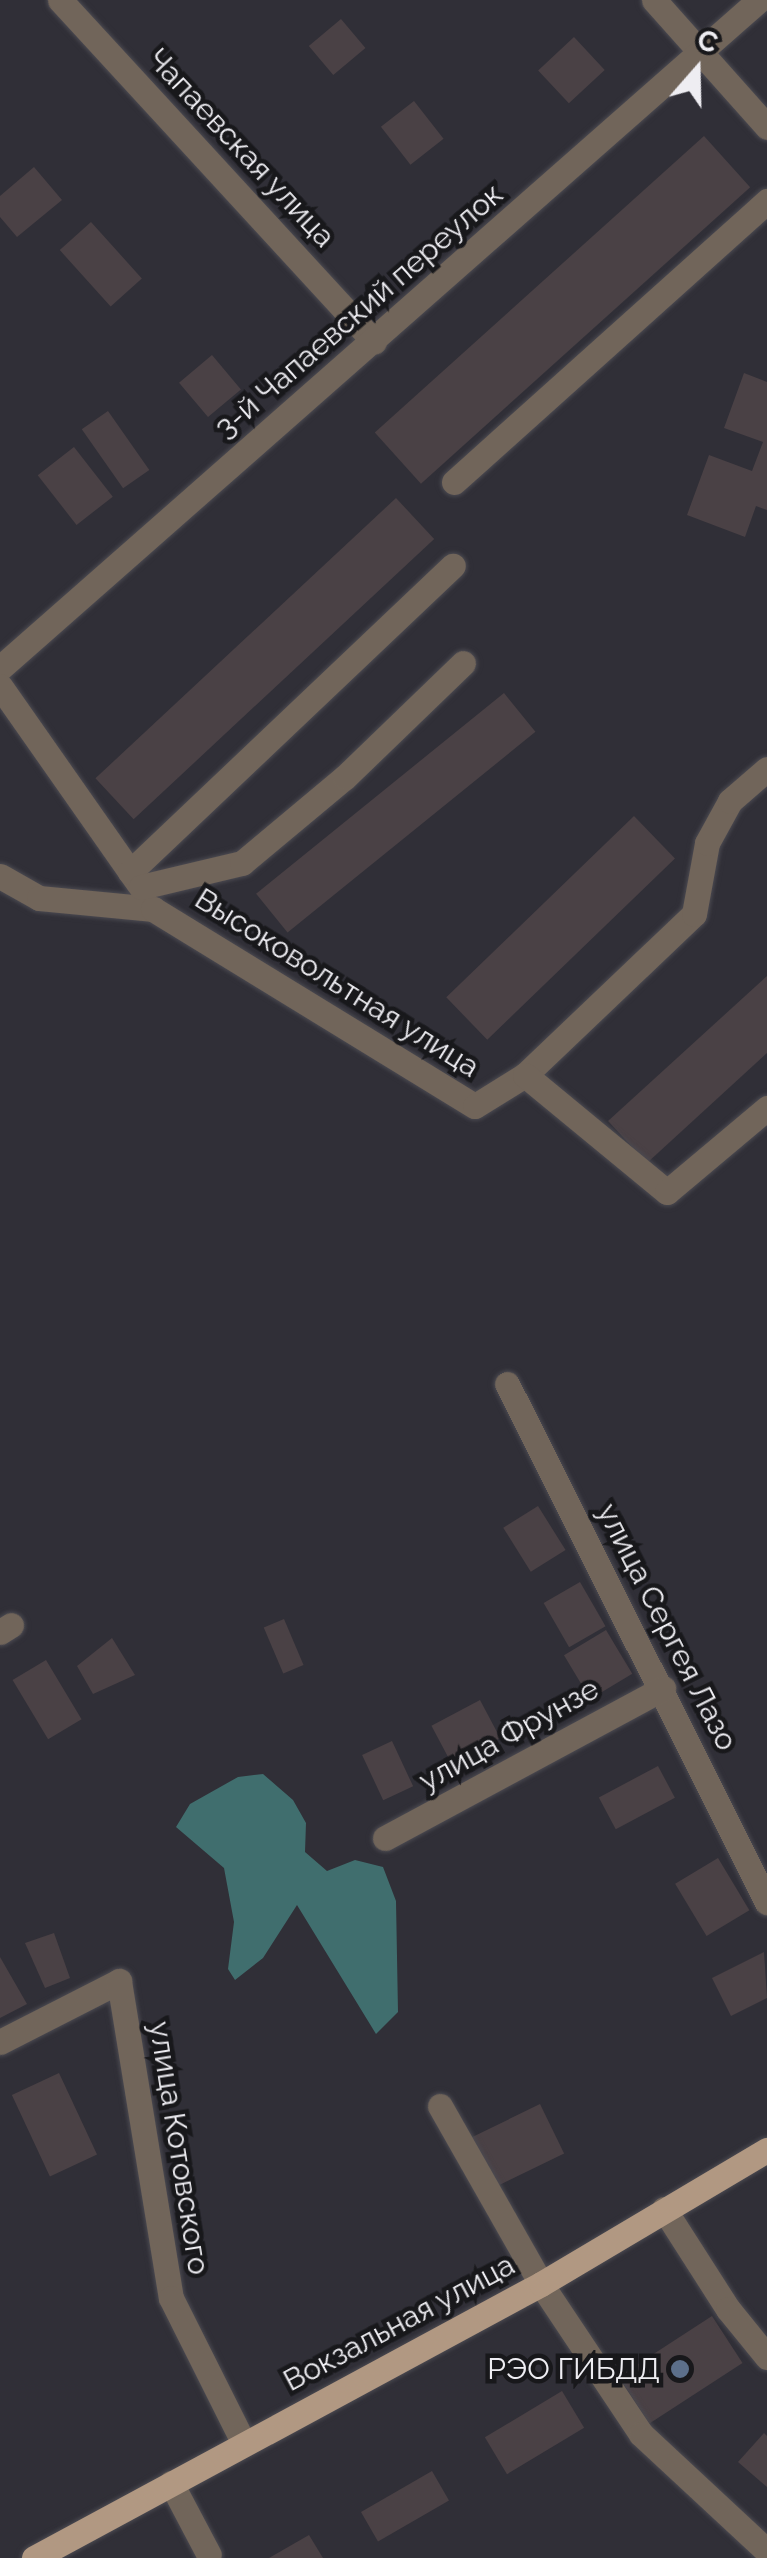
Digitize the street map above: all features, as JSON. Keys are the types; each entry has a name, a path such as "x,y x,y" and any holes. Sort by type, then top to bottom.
{"main road":[{"name":"Вокзальная улица","path":"34,2558 541,2284 767,2150"}],"street":[{"name":"Чапаевская улица","path":"60,0 374,341"},
{"path":"654,0 767,127"},
{"name":"3-й Чапаевский переулок","path":"0,668 759,0"},
{"path":"454,482 767,200"},
{"path":"141,889 453,566"},
{"path":"141,889 242,863 346,777 463,663"},
{"path":"0,686 141,889"},
{"name":"Высоковольтная улица","path":"0,876 39,898 141,889 474,1106 525,1075 694,914 707,843 730,801 767,769"},
{"path":"525,1075 667,1192 767,1108"},
{"name":"улица Сергея Лазо","path":"506,1384 663,1688 767,1902"},
{"name":"улица Фрунзе","path":"385,1838 663,1688"},
{"name":"улица Котовского","path":"0,2042 119,1981 171,2298 244,2442"},
{"path":"440,2106 541,2284 641,2434 767,2551"},
{"path":"664,2208 728,2309 767,2357"},
{"path":"171,2483 210,2556"}],"shaded area":[{"path":"263,1774 293,1800 306,1823 305,1852 327,1871 355,1860 383,1867 396,1901 398,2012 376,2034 297,1905 263,1958 235,1980 228,1969 234,1922 224,1868 176,1827 190,1804 238,1777"}],"building":[{"path":"341,19 365,48 333,75 309,46"},
{"path":"574,37 605,70 569,103 538,70"},
{"path":"414,101 444,139 410,165 381,127"},
{"path":"704,136 750,187 421,484 375,432"},
{"path":"34,167 62,200 17,237 0,217 0,196"},
{"path":"91,222 142,278 111,307 60,250"},
{"path":"212,355 241,389 208,417 179,383"},
{"path":"744,373 767,382 767,510 756,506 745,537 687,515 709,455 752,471 763,442 724,428"},
{"path":"108,411 149,470 123,488 82,429"},
{"path":"74,447 113,497 77,525 38,475"},
{"path":"396,498 434,539 134,819 95,778"},
{"path":"504,693 535,732 288,933 256,894"},
{"path":"634,816 675,858 487,1040 446,997"},
{"path":"767,976 767,1053 647,1163 608,1121"},
{"path":"538,1506 566,1550 531,1572 503,1528"},
{"path":"580,1582 606,1626 569,1647 544,1603"},
{"path":"284,1619 304,1665 283,1674 264,1628"},
{"path":"606,1630 632,1674 590,1699 564,1655"},
{"path":"112,1638 135,1675 93,1694 77,1666"},
{"path":"46,1660 82,1719 48,1739 13,1680"},
{"path":"480,1700 500,1738 452,1764 431,1726"},
{"path":"392,1741 413,1786 383,1800 362,1755"},
{"path":"658,1766 675,1798 616,1829 599,1797"},
{"path":"718,1858 749,1910 707,1936 675,1884"},
{"path":"54,1933 70,1978 45,1988 25,1943"},
{"path":"764,1952 767,1998 731,2016 712,1978"},
{"path":"0,1957 27,2004 0,2018"},
{"path":"59,2073 97,2155 50,2177 12,2095"},
{"path":"540,2104 564,2153 491,2189 467,2140"},
{"name":"РЭО ГИБДД","path":"712,2316 742,2363 649,2423 619,2376"},
{"path":"562,2391 584,2428 507,2474 485,2437"},
{"path":"764,2433 767,2436 767,2487 738,2462"},
{"path":"432,2471 449,2500 378,2541 361,2512"},
{"path":"309,2535 323,2558 269,2558"}],"place":[{"name":"РЭО ГИБДД","path":"680,2369"}]}
